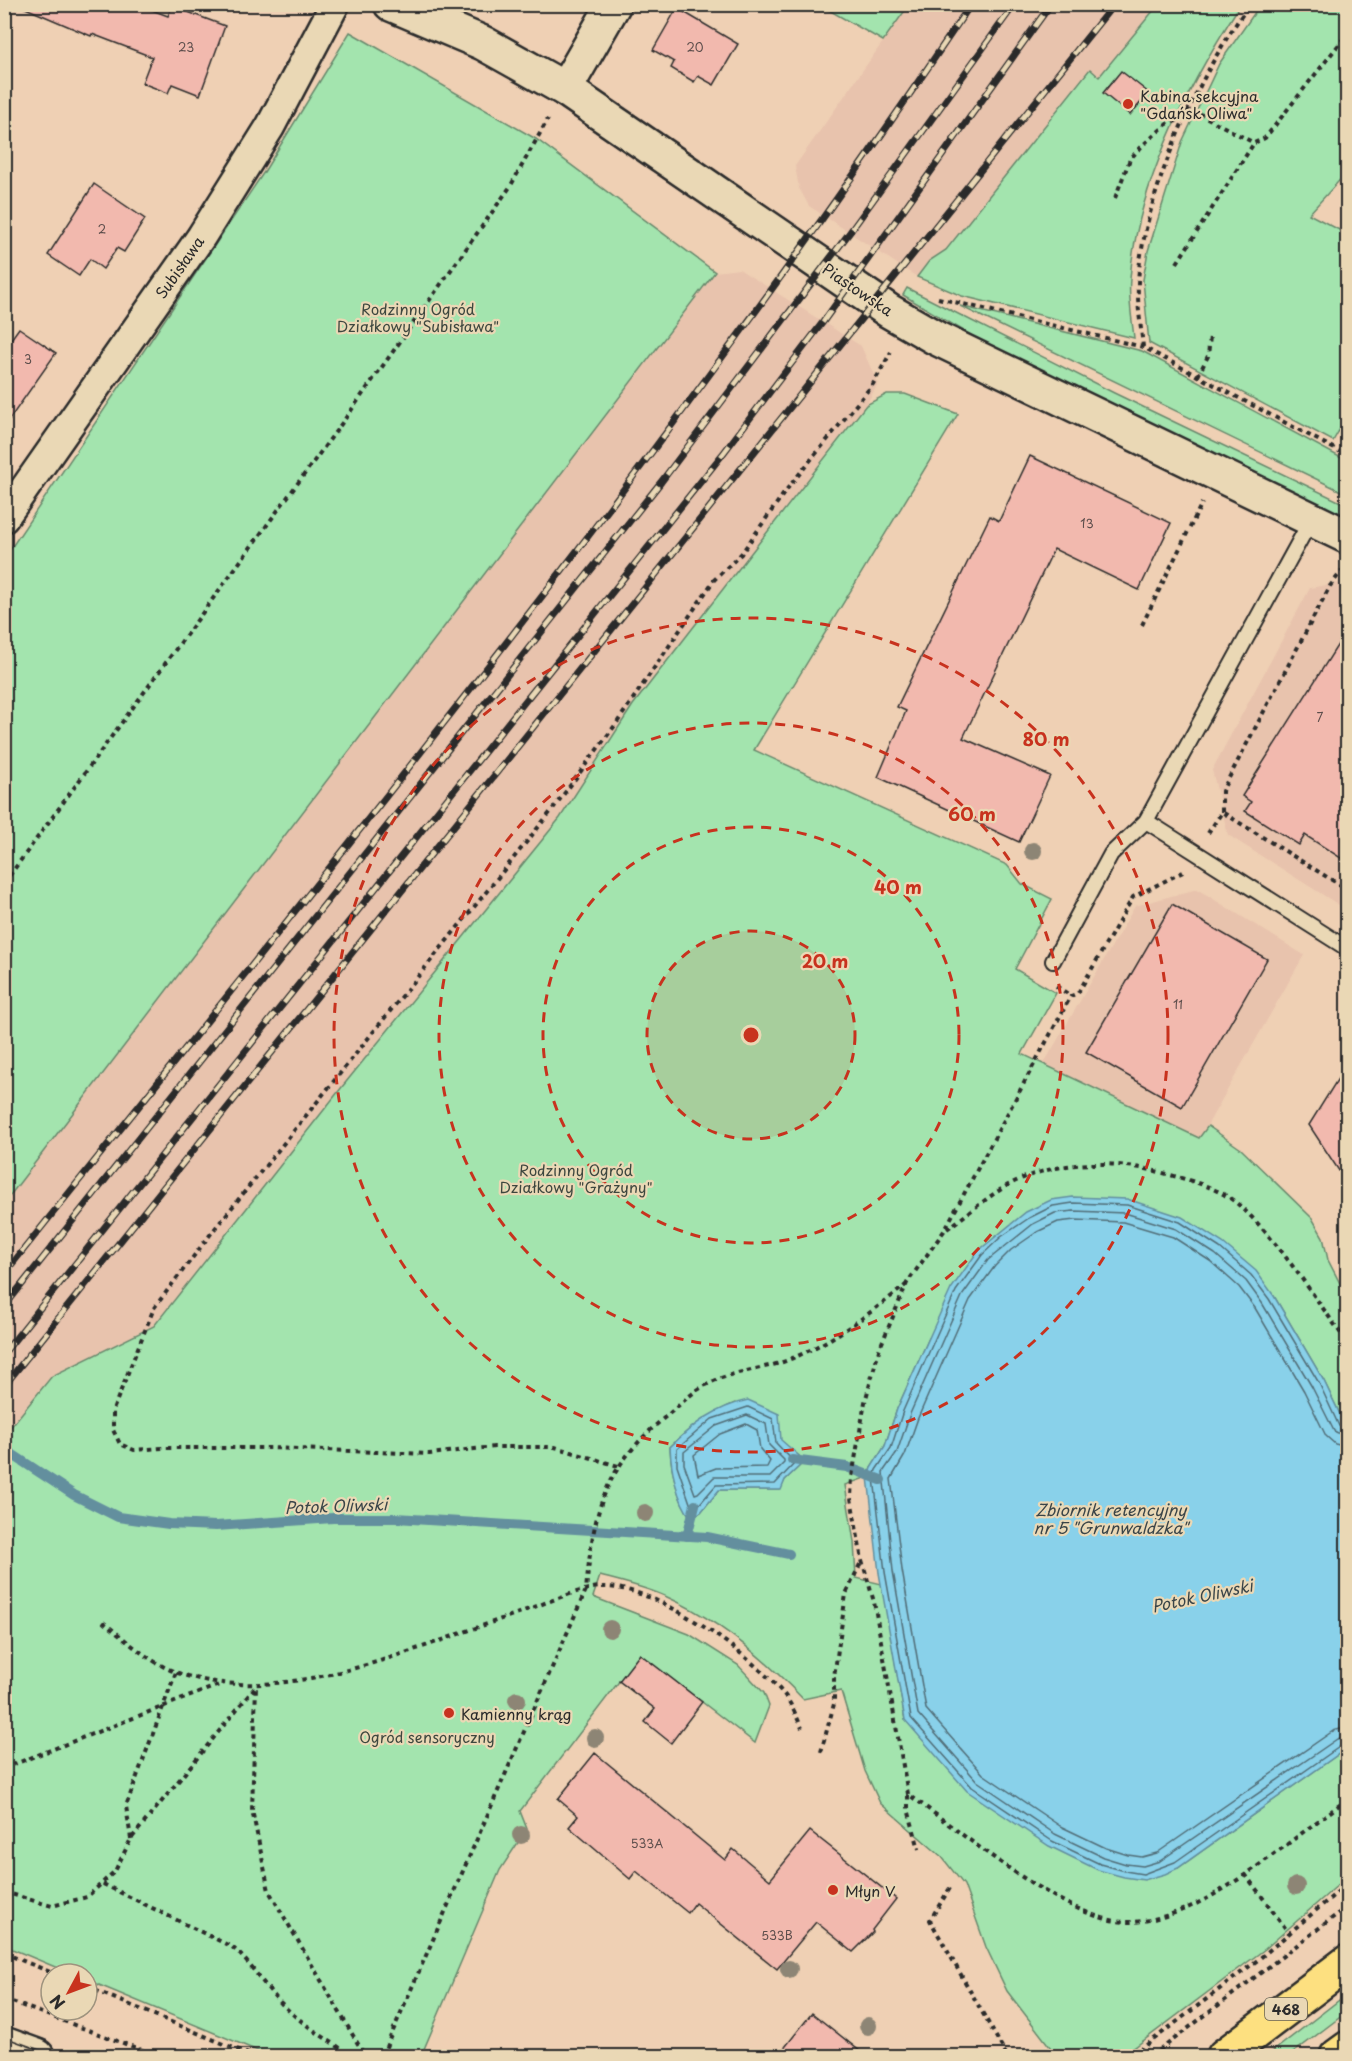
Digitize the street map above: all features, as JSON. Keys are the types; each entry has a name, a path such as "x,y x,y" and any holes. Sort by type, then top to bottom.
{"main road":[{"name":"468","path":"1224,2056 1347,1962"},
{"path":"1337,2056 1347,2048"}],"street":[{"name":"Subisława","path":"6,514 201,237 270,127 324,30 335,4"},
{"name":"Piastowska","path":"391,4 483,44 564,89 890,311 936,339 1347,537"},
{"path":"564,89 614,4"},
{"path":"4,2044 37,2056"}],"lane":[{"path":"1053,961 1111,854 1146,821 1311,520"},
{"path":"1146,821 1347,949"}],"path":[{"path":"1143,347 1138,285 1143,242 1163,176 1185,119 1230,31 1250,4"},
{"path":"1177,263 1254,143 1265,138 1347,33"},
{"path":"1115,198 1130,159 1167,124 1200,114 1254,143"},
{"path":"4,883 350,412 510,187 537,139"},
{"path":"931,297 1143,347 1347,456"},
{"path":"1198,376 1208,356 1210,336"},
{"path":"618,1466 555,1447 494,1447 429,1454 260,1448 134,1450 120,1444 113,1431 113,1410 154,1308 213,1231 549,814 616,724 714,580 741,554 787,489 873,384 895,344"},
{"path":"1142,625 1198,513"},
{"path":"1222,812 1222,791 1330,585 1347,564"},
{"path":"919,1849 908,1809 908,1794 874,1602 862,1560 851,1498 856,1450 879,1350 907,1283 944,1231 1071,996"},
{"path":"944,1231 1012,1183 1050,1168 1104,1162 1159,1171 1202,1184 1239,1204 1295,1271 1347,1343"},
{"path":"382,2056 586,1590 590,1547 597,1519 610,1478 618,1466 649,1431 706,1384 789,1359 868,1315 907,1283"},
{"path":"821,1752 834,1704 834,1677 846,1594 862,1560"},
{"path":"103,1622 147,1656 176,1672 209,1682 256,1686 351,1670 586,1590 603,1587 664,1603 715,1634 753,1663 784,1694 802,1728"},
{"path":"131,1839 126,1806 176,1672"},
{"path":"4,1768 162,1709 224,1683"},
{"path":"4,1892 52,1906 87,1897 103,1884 115,1871 131,1839 256,1686"},
{"path":"256,1686 252,1810 267,1881 281,1915 365,2056"},
{"path":"908,1794 1056,1899 1097,1915 1123,1922 1147,1921 1214,1895 1347,1799"},
{"path":"1245,1874 1289,1933"},
{"path":"1132,2056 1260,1959 1347,1883"},
{"path":"103,1884 232,1947 246,1959 279,2002 291,2013 352,2056"},
{"path":"950,1888 930,1920 1007,2056"},
{"path":"1152,2056 1347,1906"},
{"path":"4,1953 39,1967"},
{"path":"99,1992 253,2056"},
{"path":"4,1999 158,2056"}],"shaded area":[{"path":"909,5 1158,5 1099,77 1089,70 946,250 929,261 917,277 809,206 799,188 795,166"},
{"path":"739,269 861,346 878,384 866,405 633,705 560,818 342,1087 154,1326 52,1376 5,1434 5,1202 715,272"},
{"path":"1347,581 1347,910 1228,835 1212,770 1310,588"},
{"path":"1197,889 1304,955 1200,1138 1043,1065 1135,906"}],"green space":[{"path":"820,5 909,5 883,41"},
{"path":"1158,5 1240,5 1202,68 1168,136 1154,171 1135,243 1130,279 1134,338 962,296 917,277 929,261 946,250 1090,69 1099,77"},
{"path":"1260,5 1347,5 1347,172 1309,214 1347,234 1347,416 1333,441 1149,343 1143,280 1148,251 1182,142 1219,64"},
{"name":"Rodzinny Ogród Działkowy \"Subisława\"","path":"350,32 536,139 715,272 5,1202 5,557 264,172"},
{"path":"907,288 1114,393 1347,505 1347,517 979,340 903,295"},
{"path":"960,306 1142,351 1347,461 1347,494"},
{"path":"887,394 905,394 958,414 754,750 1007,865 1022,884 1052,899 1015,969 1056,993 1022,1054 1199,1138 1208,1126 1241,1149 1312,1218 1323,1237 1328,1260 1347,1297 1347,1429 1324,1381 1274,1296 929,1338 897,1409 885,1446 868,1477 845,1485 854,1542 856,1578 882,1584 905,1720 1178,1868 1347,1748 1347,1877 1265,1949 1123,2056 1057,2056 1007,1991 986,1947 964,1885 942,1857 880,1803 865,1771 841,1691 803,1699 757,1655 705,1617 659,1593 600,1576 593,1597 689,1634 738,1665 764,1693 769,1706 755,1743 640,1654 520,1811 527,1829 500,1870 421,2056 270,2056 99,1985 99,1962 43,1962 5,1946 5,1434 52,1376 154,1326 342,1087 560,818 633,705 866,405","holes":["735,1403 805,1461 785,1480 780,1490 719,1490 701,1512 691,1518 676,1484 670,1447 700,1422"]},
{"path":"1347,1994 1347,2012 1289,2056 1267,2056"}],"water":[{"name":"Zbiornik retencyjny nr 5 \"Grunwaldzka\"","path":"1073,1197 1127,1199 1182,1217 1223,1243 1256,1271 1274,1296 1324,1381 1347,1429 1347,1748 1178,1868 1144,1880 1098,1870 1049,1846 967,1791 905,1720 879,1573 868,1477 885,1446 897,1409 951,1289 978,1251 1026,1212 1051,1200"},
{"path":"748,1400 779,1414 781,1440 805,1461 785,1480 781,1490 719,1490 701,1512 691,1518 682,1503 676,1484 670,1447 706,1417"}],"building":[{"path":"16,4 136,4 168,16 172,6 225,26 200,95 172,84 168,93 142,83 152,57 92,34 91,36"},
{"path":"677,8 738,44 714,85 698,76 694,82 671,68 674,62 653,50"},
{"name":"Kabina sekcyjna \"Gdańsk Oliwa\"","path":"1121,71 1149,93 1130,115 1103,93"},
{"path":"94,184 145,219 124,252 117,248 103,269 90,259 79,276 48,255"},
{"path":"19,328 56,353 4,427 4,349"},
{"path":"1030,456 1171,523 1139,590 1054,549 963,738 1050,776 1019,842 878,777 906,711 897,707 990,516 999,521"},
{"path":"1347,630 1347,862 1305,835 1299,845 1245,811 1251,802 1242,796"},
{"path":"1172,904 1267,959 1182,1107 1086,1052"},
{"path":"1347,1064 1347,1183 1309,1125"},
{"path":"640,1654 702,1702 671,1743 645,1722 655,1709 619,1681"},
{"path":"595,1753 725,1860 733,1849 770,1880 810,1831 896,1899 872,1930 873,1932 853,1952 816,1922 777,1969 695,1903 688,1913 636,1871 630,1879 569,1827 578,1816 558,1799"},
{"path":"812,2013 866,2056 778,2056"}],"waterway":[{"name":"Potok Oliwski","path":"4,1449 74,1495 118,1517 169,1524 216,1526 333,1518 396,1518 707,1537 789,1554"},
{"name":"Potok Oliwski","path":"792,1460 847,1467 881,1480"},
{"name":"Potok Oliwski","path":"687,1536 695,1505"}],"tram line":[{"path":"4,2037 56,2056"},
{"path":"4,2052 15,2056"}],"railway":[{"path":"4,1274 501,650 741,331 858,169 971,4"},
{"path":"4,1307 661,482 850,232 1015,4"},
{"path":"4,1353 722,455 823,322 1051,4"},
{"path":"4,1386 1114,4"}],"place":[{"name":"Kabina sekcyjna \"Gdańsk Oliwa\"","path":"1128,104"},
{"name":"Kamienny krąg","path":"449,1713"},
{"name":"Młyn V","path":"833,1890"}],"park label":[{"name":"Rodzinny Ogród Działkowy \"Grażyny\"","path":"576,1178"},
{"name":"Ogród sensoryczny","path":"427,1736"}]}
